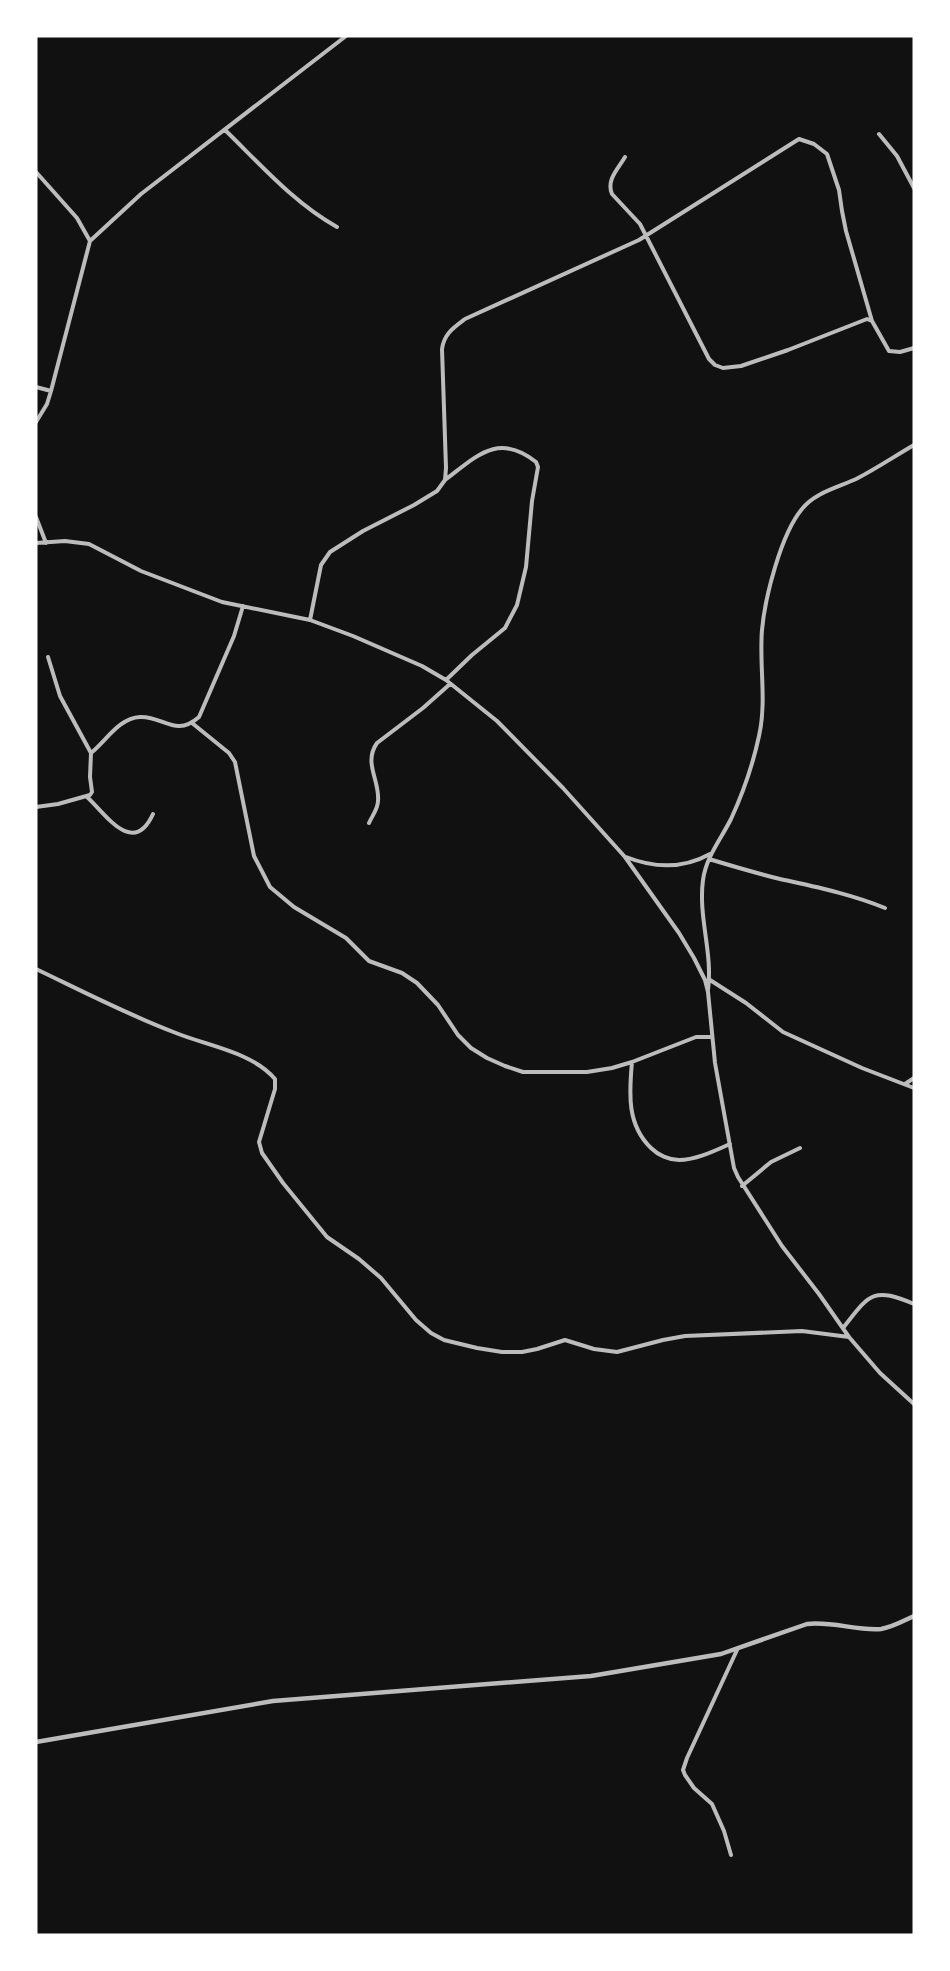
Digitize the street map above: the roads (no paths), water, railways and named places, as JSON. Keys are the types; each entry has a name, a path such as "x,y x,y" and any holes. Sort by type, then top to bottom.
{"street":[{"path":"36,422 47,404 51,391 90,241 141,194 346,36"},
{"path":"225,130 293,196 337,227"},
{"path":"879,134 897,156 914,188"},
{"path":"310,620 321,565 330,552 363,531 429,498 442,487 445,480 445,417 442,350 443,340 447,333 465,319 566,275 646,236 799,139 814,144 827,154 839,190 846,231 872,321 889,351 900,352 914,348"},
{"path":"625,157 610,182 609,188 612,194 640,224 668,275 709,358 715,365 723,368 741,366 864,320 872,321"},
{"path":"36,172 77,218 90,241"},
{"path":"36,387 51,391"},
{"path":"708,992 710,964 702,898 704,872 733,813 758,738 762,706 762,630 775,567 796,518 804,506 914,445"},
{"path":"445,480 488,450 498,448 509,448 520,452 536,462 538,467 532,501 526,567 517,606 505,628 472,655 446,680"},
{"path":"36,517 46,543"},
{"path":"36,543 65,541 90,544 141,571 222,602 310,620 392,652 422,666 446,680 497,721 563,788 625,857 689,949 700,969 708,992 712,1037 734,1168 742,1186 782,1246 849,1337 880,1373 914,1404"},
{"path":"91,753 117,727 140,717 174,726 186,726 192,723 198,717 211,691 234,636 243,606"},
{"path":"36,807 87,797 92,792 90,777 91,753 60,696 48,657"},
{"path":"369,823 378,803 371,764 372,750 450,684"},
{"path":"192,723 229,753 235,762 247,816 251,846 259,868 270,887 294,907 346,938 369,961 402,973 417,982 438,1005 458,1035 471,1048 505,1066 523,1072 587,1072 612,1068 632,1062 688,1039 712,1037"},
{"path":"87,797 106,817 122,830 129,833 136,833 143,829 148,824 152,814"},
{"path":"625,857 639,862 662,866 688,863 710,857 778,878 838,892 885,908"},
{"path":"36,969 176,1033 246,1058 266,1068 276,1079 275,1090 260,1137 262,1153 288,1190 327,1237 359,1259 381,1278 416,1320 431,1333 444,1340 477,1348 515,1352 537,1349 565,1340 572,1340 594,1350 618,1352 685,1336 802,1331 849,1337"},
{"path":"710,980 746,1003 783,1032 862,1068 914,1088"},
{"path":"632,1062 630,1088 634,1126 643,1141 656,1153 668,1159 685,1160 713,1152 730,1144"},
{"path":"905,1084 914,1078"},
{"path":"742,1186 771,1162 800,1148"},
{"path":"843,1328 868,1298 876,1294 888,1294 914,1304"},
{"path":"36,1742 273,1702 591,1676 737,1650 807,1624 817,1623 870,1629 883,1628 914,1616"},
{"path":"732,1855 717,1812 708,1799 688,1781 683,1770 686,1758 737,1650"}]}
